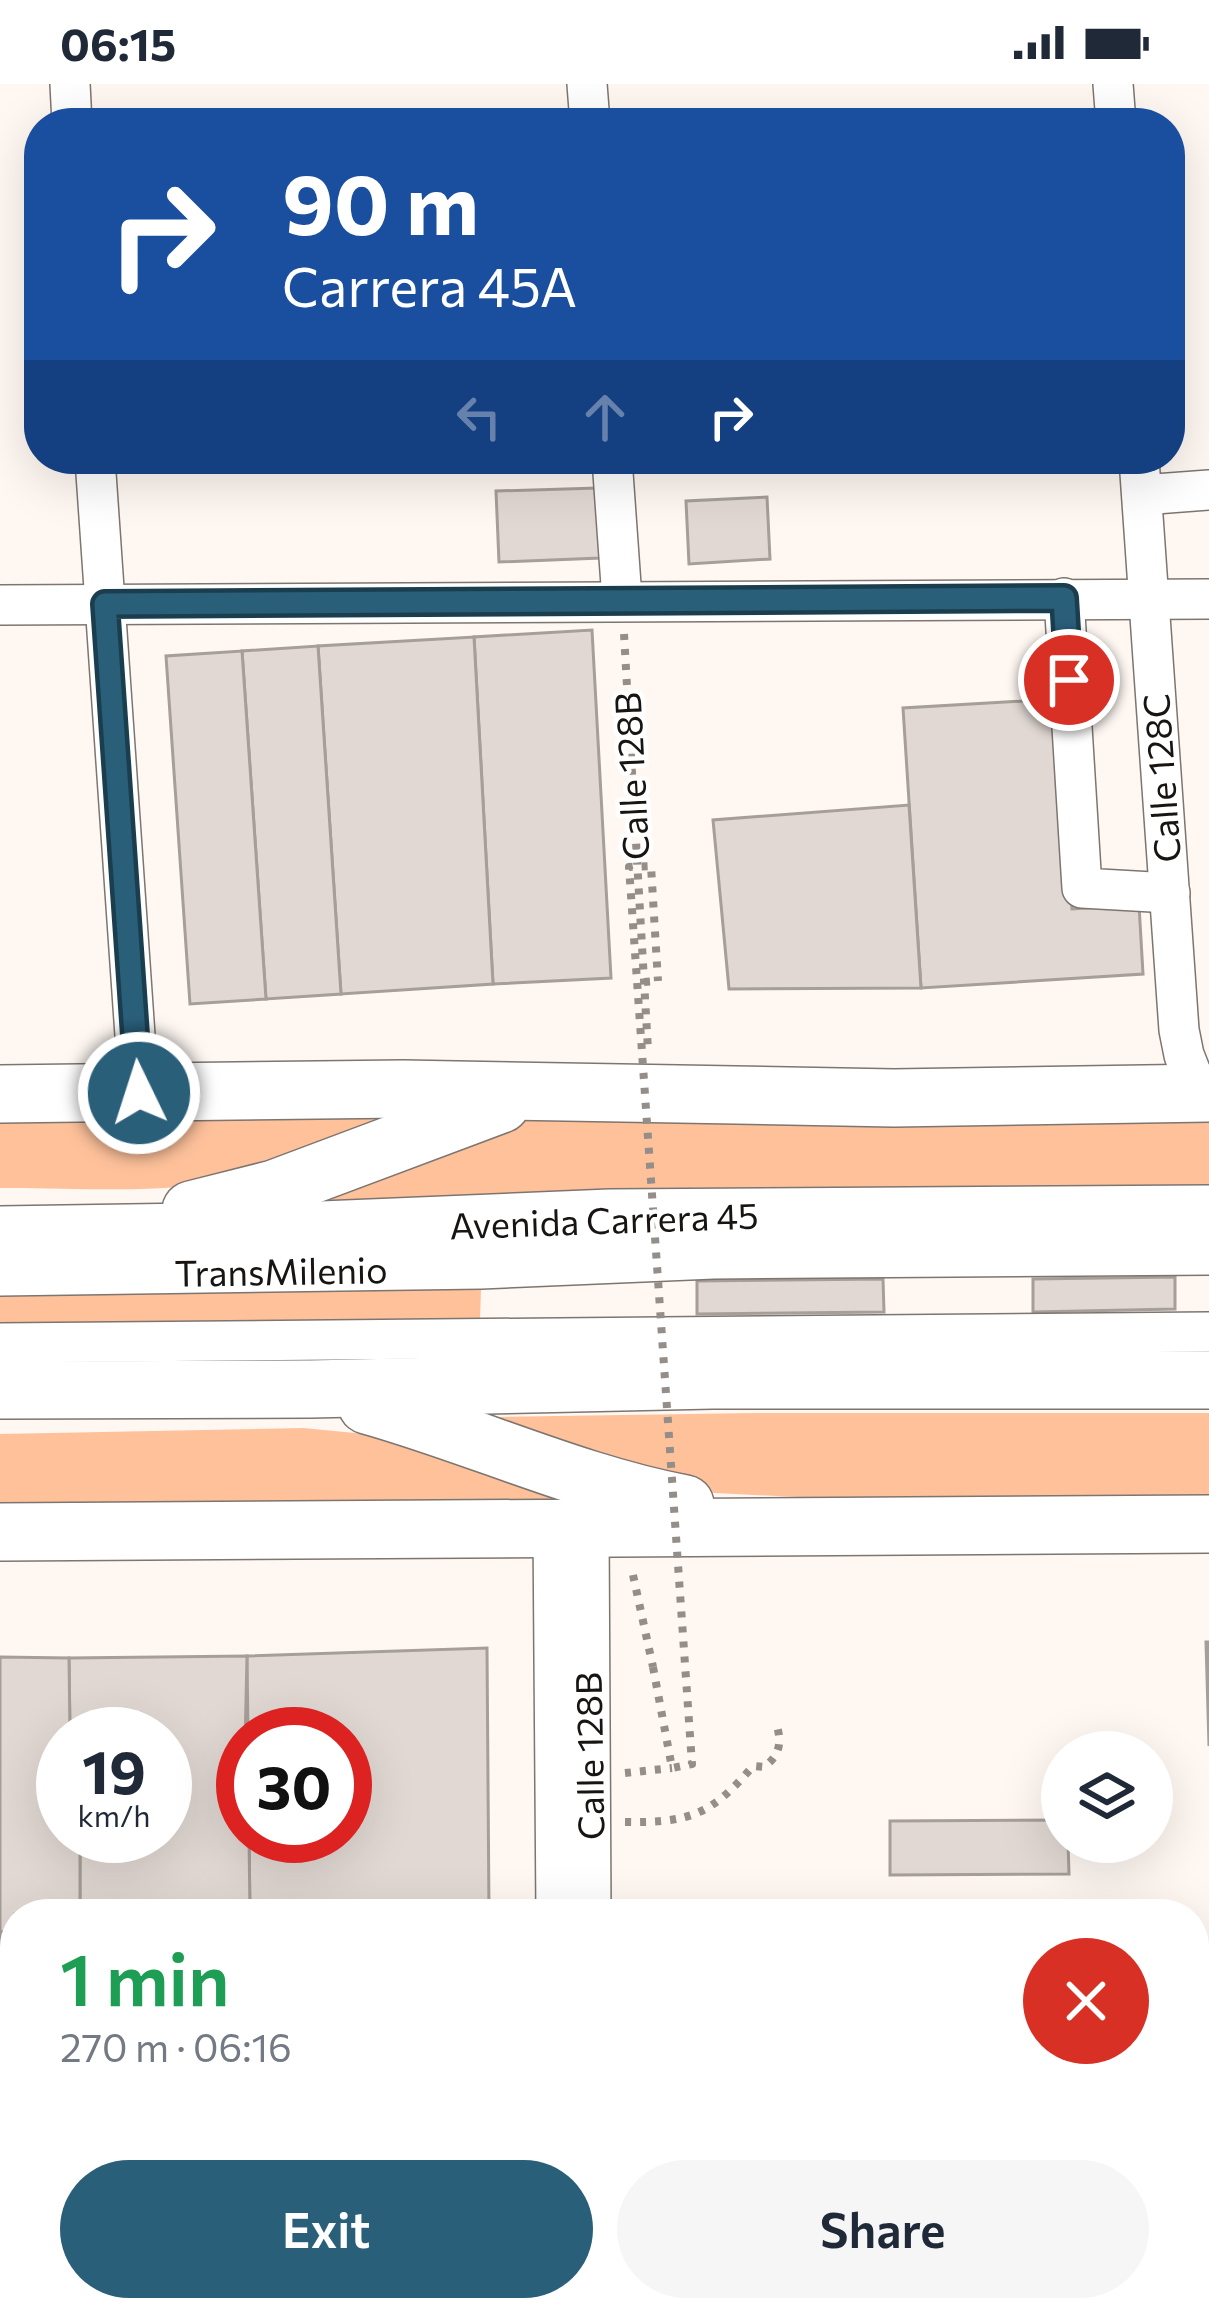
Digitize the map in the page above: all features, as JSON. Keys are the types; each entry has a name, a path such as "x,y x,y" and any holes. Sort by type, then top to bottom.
{"highway":[{"path":"98,1234 274,1189 446,1121 539,1091"},
{"path":"0,1094 539,1091 894,1098 1204,1093"},
{"name":"Avenida Carrera 45","path":"0,1235 322,1230 610,1218 1209,1214"},
{"path":"0,1390 311,1390 712,1380 1209,1380"},
{"path":"311,1390 451,1430 555,1471 799,1526"},
{"path":"0,1532 1209,1524"}],"street":[{"path":"96,474 139,1093"},
{"path":"613,474 622,599"},
{"path":"1141,477 1209,490"},
{"name":"Calle 128C","path":"1141,477 1180,1030 1184,1054 1204,1093"},
{"path":"1064,598 1082,888 1170,893"},
{"path":"0,605 1209,599"},
{"name":"TransMilenio","path":"0,1276 481,1269 713,1259 1209,1255"},
{"name":"TransMilenio","path":"0,1343 1209,1332"},
{"name":"Calle 128B","path":"557,1899 571,1527"},
{"name":"Calle 128B","path":"571,1527 591,1899"}],"path":[{"name":"Calle 128B","path":"622,599 651,1094"},
{"path":"644,982 658,981 651,866 629,867 692,1764 645,1771"},
{"path":"632,1568 672,1768"},
{"path":"618,1822 705,1812 753,1766 764,1767 775,1760 777,1726"}],"shaded area":[{"path":"403,1105 283,1163 214,1183 153,1189 0,1188 0,1110"},
{"path":"519,1112 1209,1112 1209,1190 315,1203"},
{"path":"481,1288 480,1321 0,1336 0,1293"},
{"path":"1209,1413 1209,1505 878,1501 715,1493 642,1478 564,1449 499,1417"},
{"path":"303,1428 417,1439 590,1499 0,1504 0,1434"}],"building":[{"path":"597,488 600,558 499,562 496,491"},
{"path":"767,497 770,559 689,564 686,501"},
{"path":"592,630 611,978 493,984 474,637"},
{"path":"474,637 493,984 341,994 318,646"},
{"path":"318,646 341,994 266,999 242,651"},
{"path":"242,651 266,999 190,1004 166,656"},
{"path":"1059,699 1072,909 1139,905 1143,974 921,988 903,708"},
{"path":"909,805 921,988 729,989 713,820"},
{"path":"1175,1277 1175,1309 1033,1312 1033,1279"},
{"path":"883,1279 884,1312 697,1314 697,1281"},
{"path":"1206,1642 1209,1642 1209,1746"},
{"path":"487,1648 489,1899 250,1899 249,1863 372,1863 372,1707 248,1707 247,1656"},
{"path":"247,1656 246,1707 216,1707 216,1863 249,1863 250,1899 80,1899 80,1863 192,1863 192,1707 70,1707 69,1658"},
{"path":"0,1657 69,1658 70,1707 36,1707 36,1863 80,1863 80,1899 0,1899"},
{"path":"1041,1820 1041,1863 1069,1863 1069,1874 890,1875 890,1821"}],"route":[{"path":"139,1093 105,604 1064,598 1069,680"}]}
